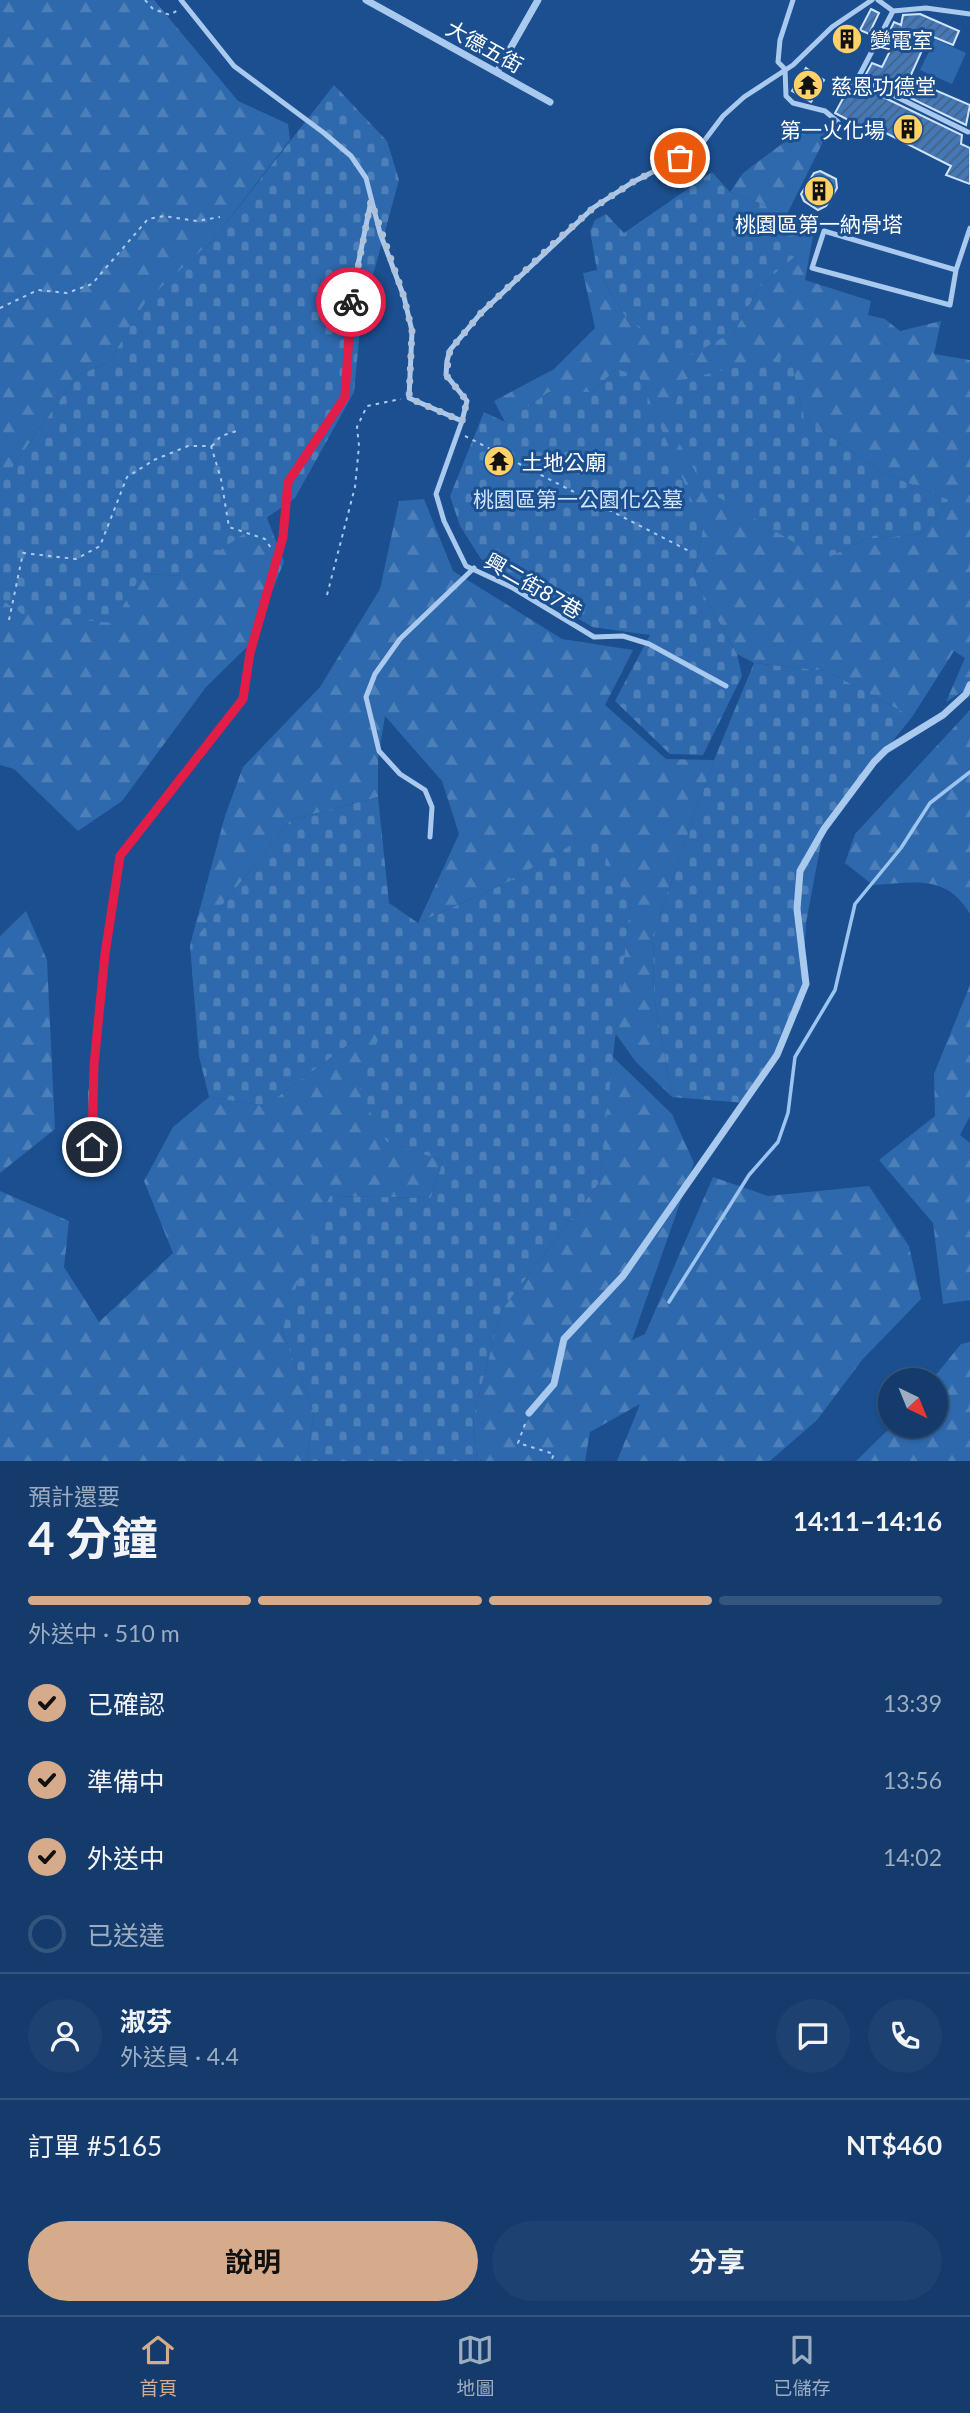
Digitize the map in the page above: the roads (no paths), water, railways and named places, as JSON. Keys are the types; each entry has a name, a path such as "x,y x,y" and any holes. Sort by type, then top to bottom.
{"street":[{"name":"大德五街","path":"366,0 550,102"},
{"path":"497,72 538,0"},
{"path":"529,1413 554,1384 564,1339 623,1276 777,1055 806,984 797,909 800,872 824,829 886,750 943,715 966,694 970,685"}],"lane":[{"path":"181,0 234,66 303,115 351,156 366,178 371,201 404,297 412,331 409,398 462,421 467,401 446,375 447,361 450,350 481,313 593,208 633,182 698,149 723,116 759,85 785,69 832,27 872,0"},
{"path":"793,0 780,40 778,62 785,69 786,96 793,103 825,111 838,122"},
{"path":"878,0 893,11 926,8 970,15"},
{"path":"893,11 858,78 968,132"},
{"path":"93,1173 91,1093 105,954 120,856 243,699 250,653 283,537 288,482 345,397 351,299 371,201"},
{"path":"956,270 824,231 812,268 950,305 956,270 970,228"},
{"name":"興二街87巷","path":"462,421 436,494 466,566 513,587 594,637 623,636 649,644 726,687"},
{"path":"430,837 432,807 425,790 400,774 379,751 366,697 375,674 400,639 474,568"}],"waterway":[{"path":"669,1302 749,1175 778,1142 788,1113 795,1057 835,990 855,904 901,848 930,803 970,772"}],"place":[{"name":"變電室","path":"847,39"},
{"name":"慈恩功德堂","path":"808,85"},
{"name":"第一火化場","path":"908,129"},
{"name":"桃園區第一納骨塔","path":"819,191"},
{"name":"土地公廟","path":"499,461"}],"park label":[{"name":"桃園區第一公園化公墓","path":"578,498"}]}
